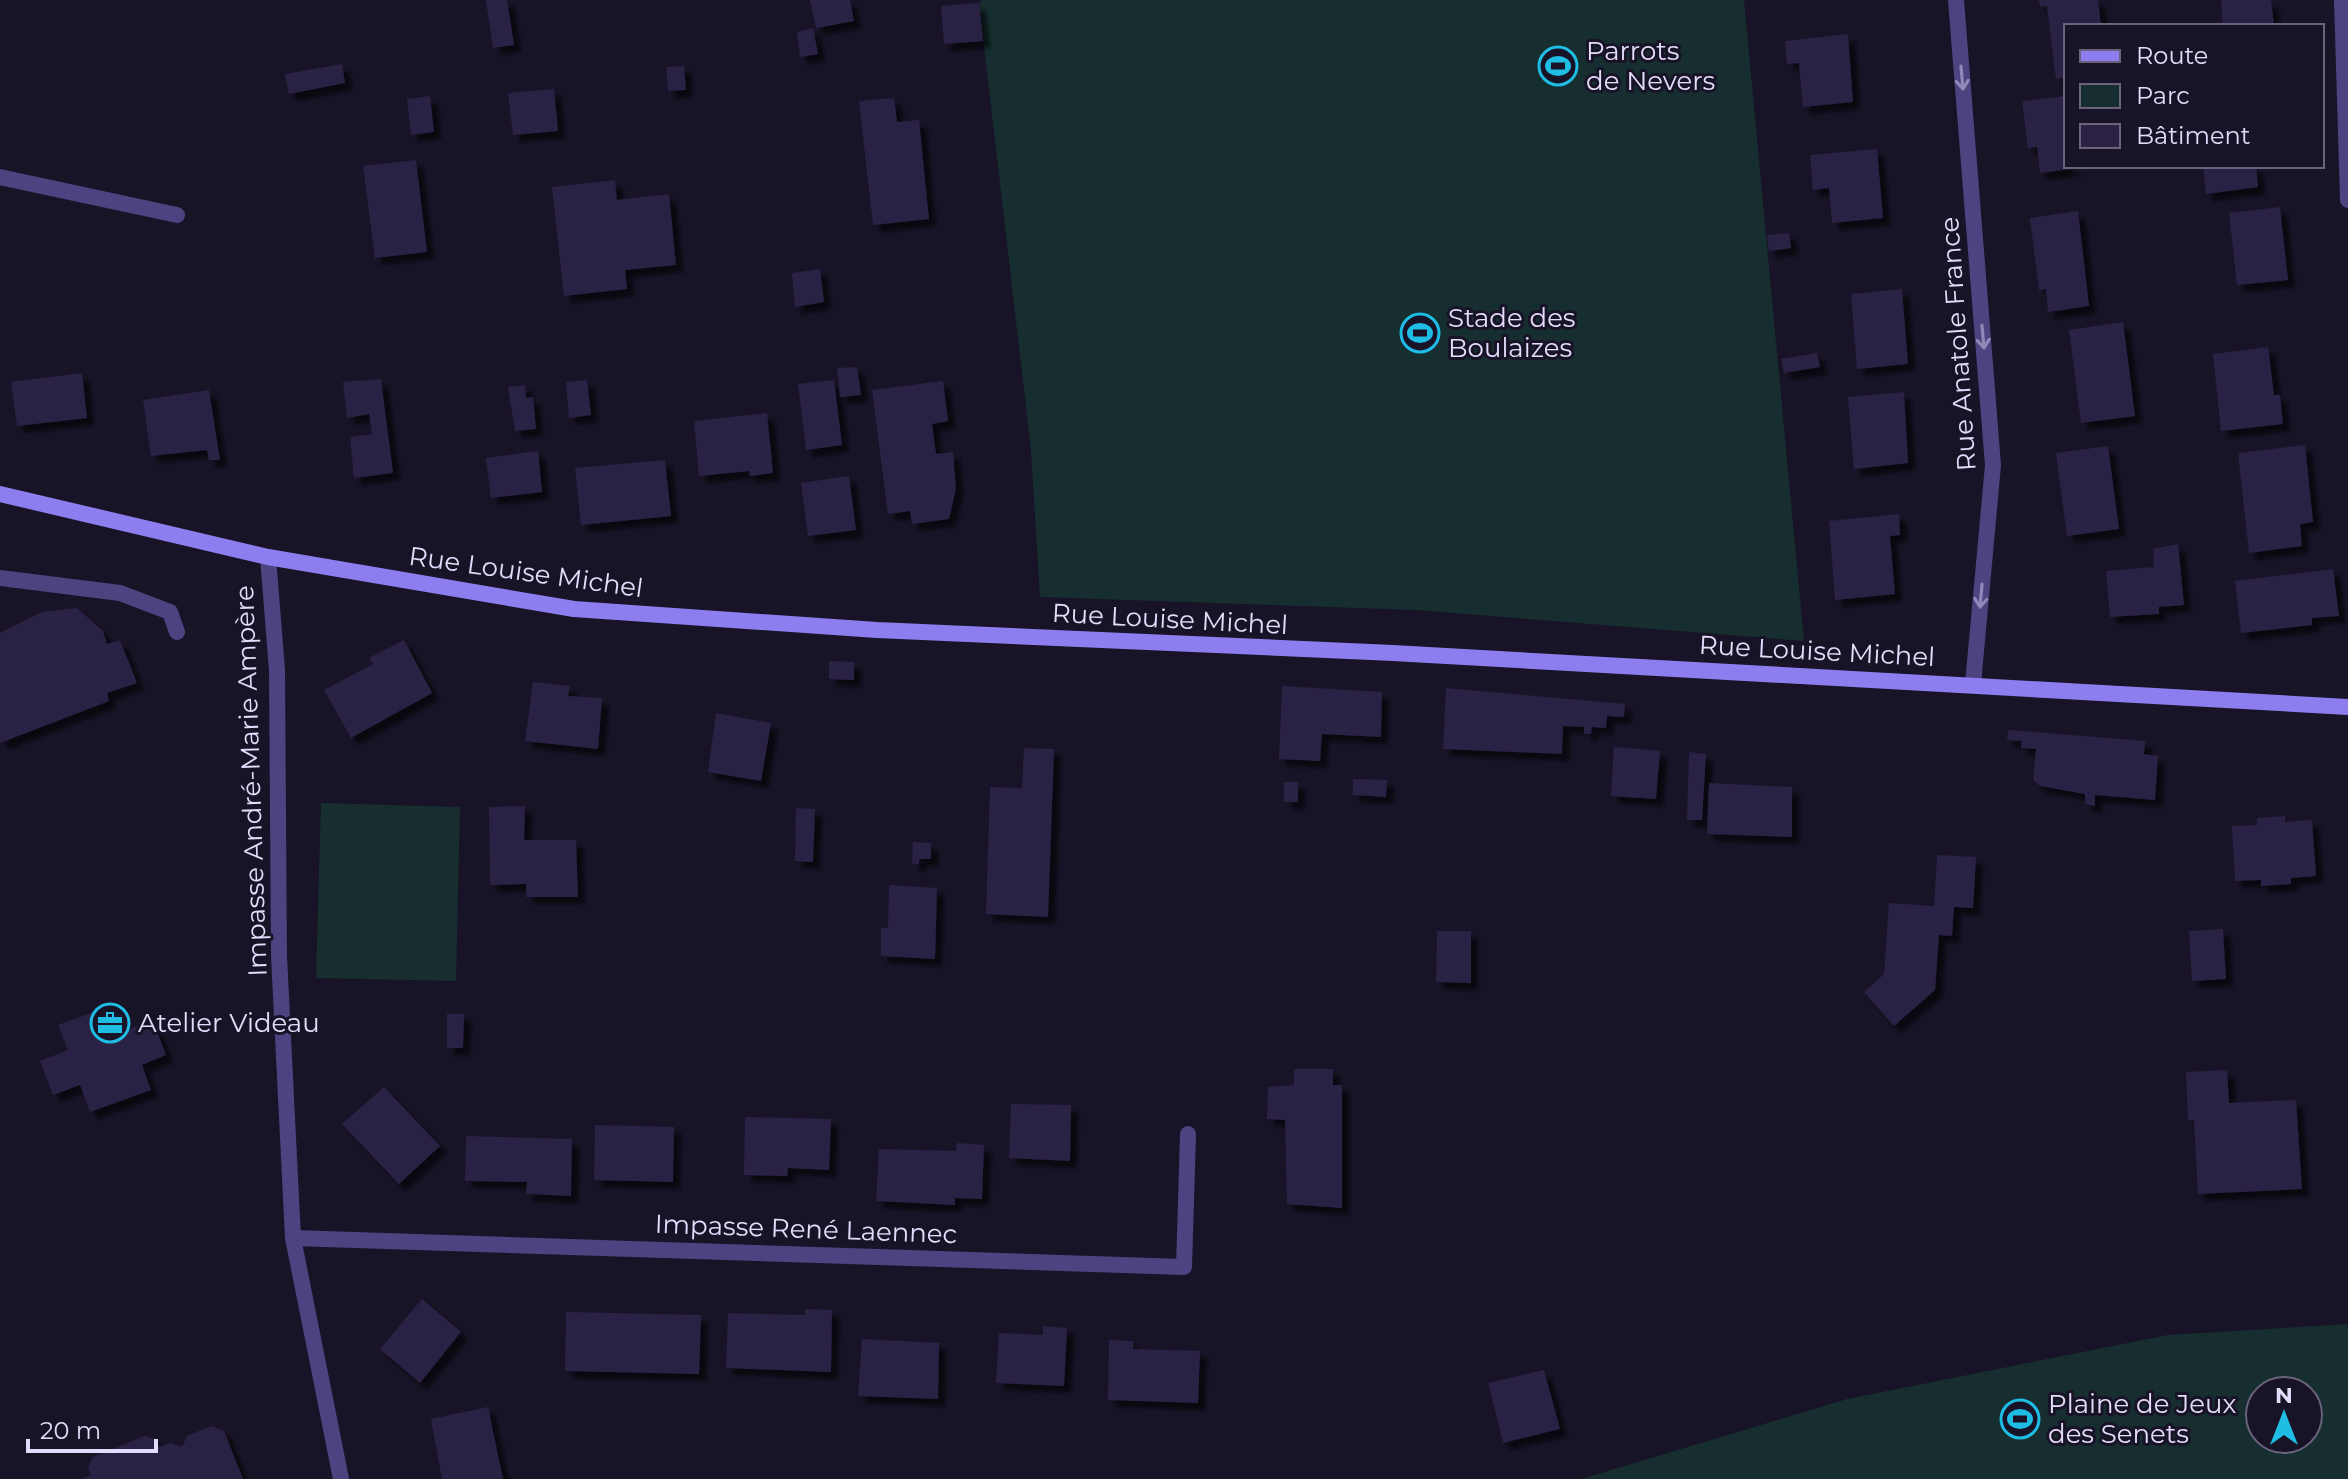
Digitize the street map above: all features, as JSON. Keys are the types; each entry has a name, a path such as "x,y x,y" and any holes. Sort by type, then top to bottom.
{"street":[{"name":"Rue Anatole France","path":"1956,0 1993,465 1973,684"},
{"path":"2342,0 2348,200"},
{"path":"0,177 177,215"},
{"name":"Rue Louise Michel","path":"0,494 268,557 590,610 877,630 1973,684 2348,707"},
{"name":"Impasse André-Marie Ampère","path":"268,557 277,670 279,956 293,1238 341,1479"},
{"path":"0,578 120,593 170,612 177,632"},
{"name":"Impasse René Laennec","path":"293,1238 736,1249 1184,1267 1188,1134"}],"green space":[{"name":"Stade des Boulaizes","path":"982,0 1744,0 1804,641 1416,610 1040,597 1031,450 979,3"},
{"path":"321,803 460,807 456,981 316,978"},
{"name":"Plaine de Jeux des Senets","path":"2348,1324 2348,1479 1581,1479 1847,1399 2168,1335"}],"building":[{"path":"486,0 507,0 514,45 493,48"},
{"path":"810,0 850,0 854,21 816,28"},
{"path":"2039,0 2098,0 2101,24 2064,24 2064,77 2056,79 2047,6 2040,6"},
{"path":"2221,0 2271,0 2274,24 2223,24"},
{"path":"979,3 983,41 944,44 941,6"},
{"path":"813,28 818,54 800,57 797,32"},
{"path":"1848,34 1853,102 1803,107 1799,63 1787,64 1785,41"},
{"path":"342,64 345,83 289,94 285,74"},
{"path":"684,66 686,90 668,91 666,67"},
{"path":"554,89 558,131 513,135 508,93"},
{"path":"430,96 434,132 411,135 407,99"},
{"path":"2064,96 2064,168 2078,168 2040,173 2037,147 2028,148 2022,101"},
{"path":"894,98 897,122 919,120 929,219 873,225 859,101"},
{"path":"1877,149 1883,218 1832,223 1829,188 1813,190 1810,155"},
{"path":"416,160 427,252 375,258 363,166"},
{"path":"2203,168 2256,168 2258,187 2206,194"},
{"path":"615,180 617,200 669,194 676,265 625,270 627,289 564,296 552,187"},
{"path":"2280,207 2288,280 2237,285 2229,213"},
{"path":"2078,211 2089,306 2048,312 2046,289 2039,290 2030,218"},
{"path":"1789,233 1791,248 1769,251 1767,235"},
{"path":"820,269 824,302 795,307 792,273"},
{"path":"1902,289 1908,364 1857,369 1851,294"},
{"path":"2123,322 2135,416 2081,423 2069,330"},
{"path":"2268,347 2274,395 2280,395 2283,424 2221,431 2213,354"},
{"path":"1817,353 1820,367 1784,373 1781,359"},
{"path":"857,367 861,395 840,397 837,368"},
{"path":"82,373 87,418 17,426 11,382"},
{"path":"381,379 393,473 354,478 350,437 372,434 369,414 347,418 343,382"},
{"path":"587,380 591,415 569,418 566,382"},
{"path":"834,380 842,445 806,450 798,384"},
{"path":"943,381 948,421 932,424 936,454 953,452 956,489 949,519 912,524 910,511 888,514 872,390"},
{"path":"525,385 526,398 533,397 536,429 515,431 508,387"},
{"path":"209,390 220,460 209,460 207,450 151,456 143,400"},
{"path":"1904,392 1908,463 1854,469 1848,397"},
{"path":"767,413 773,473 750,476 749,471 699,476 694,421"},
{"path":"2305,445 2313,522 2300,524 2302,546 2249,553 2238,453"},
{"path":"2108,446 2119,529 2067,536 2056,453"},
{"path":"538,451 542,492 491,498 486,458"},
{"path":"665,460 671,516 581,525 575,468"},
{"path":"849,476 856,530 808,536 801,483"},
{"path":"1899,514 1900,535 1890,536 1895,594 1835,600 1829,521"},
{"path":"2178,544 2184,605 2159,607 2159,614 2110,617 2106,571 2154,567 2153,549"},
{"path":"2333,569 2339,616 2312,618 2312,625 2241,633 2235,581"},
{"path":"77,608 103,631 107,644 120,640 137,683 107,693 109,701 0,743 0,633 42,612"},
{"path":"404,640 432,693 351,738 324,690 373,664 369,658"},
{"path":"829,661 854,662 854,680 829,679"},
{"path":"533,682 570,686 568,696 602,698 598,749 525,741"},
{"path":"1282,686 1382,692 1381,737 1322,734 1320,761 1279,759"},
{"path":"1446,688 1625,704 1624,717 1607,716 1606,728 1592,727 1591,734 1584,734 1584,727 1563,726 1562,754 1443,749"},
{"path":"716,713 771,723 761,781 708,772"},
{"path":"2008,730 2145,741 2144,754 2158,756 2155,800 2095,795 2095,806 2085,804 2085,794 2040,786 2033,780 2036,749 2021,748 2021,741 2007,740"},
{"path":"1614,747 1660,751 1656,799 1611,796"},
{"path":"1024,748 1054,749 1048,917 986,914 990,787 1022,788"},
{"path":"1689,752 1706,754 1702,820 1687,820"},
{"path":"1353,779 1387,780 1386,797 1353,795"},
{"path":"1284,782 1298,782 1298,802 1284,802"},
{"path":"1709,783 1792,787 1792,837 1707,834"},
{"path":"525,806 524,840 576,840 578,897 526,897 526,884 490,885 489,807"},
{"path":"796,808 815,809 813,862 795,861"},
{"path":"2285,816 2285,822 2312,820 2316,876 2291,878 2291,884 2261,886 2261,880 2235,881 2232,826 2257,825 2257,818"},
{"path":"913,842 931,843 931,859 919,859 919,864 912,864"},
{"path":"1937,855 1976,857 1973,908 1954,907 1952,936 1939,935 1935,990 1894,1026 1864,992 1884,974 1889,903 1934,906"},
{"path":"889,885 937,888 935,959 881,956 881,928 888,928"},
{"path":"2223,929 2226,979 2192,981 2189,931"},
{"path":"1437,931 1471,931 1471,983 1436,982"},
{"path":"116,1004 126,1031 152,1019 166,1055 142,1065 151,1090 90,1112 80,1085 53,1095 40,1061 68,1050 58,1025"},
{"path":"447,1014 464,1014 463,1048 447,1048"},
{"path":"1294,1069 1333,1069 1333,1085 1342,1085 1342,1208 1287,1204 1285,1120 1267,1119 1268,1087 1294,1085"},
{"path":"2227,1070 2229,1103 2296,1100 2302,1189 2198,1194 2194,1120 2188,1120 2186,1072"},
{"path":"384,1087 440,1146 399,1184 342,1124"},
{"path":"1011,1104 1071,1105 1070,1161 1009,1158"},
{"path":"745,1117 831,1119 829,1170 788,1168 787,1176 744,1175"},
{"path":"595,1125 674,1127 673,1182 594,1180"},
{"path":"466,1136 572,1139 571,1196 526,1194 527,1182 465,1181"},
{"path":"957,1143 984,1145 982,1199 955,1198 955,1205 876,1201 879,1149 956,1151"},
{"path":"422,1299 461,1332 420,1383 380,1349"},
{"path":"805,1309 832,1310 831,1372 726,1368 728,1313 805,1315"},
{"path":"566,1312 701,1315 699,1374 565,1371"},
{"path":"1043,1326 1067,1328 1064,1386 996,1383 999,1333 1043,1335"},
{"path":"862,1339 939,1343 938,1399 858,1396"},
{"path":"1109,1340 1133,1341 1133,1349 1200,1351 1198,1403 1108,1400"},
{"path":"1544,1370 1560,1429 1503,1443 1488,1383"},
{"path":"488,1407 503,1479 442,1479 431,1419"},
{"path":"211,1426 224,1431 243,1479 81,1479 91,1475 88,1467 93,1457 145,1436 155,1439 159,1447 171,1443 182,1447 187,1436"}],"place":[{"name":"Parrots de Nevers","path":"1558,66"},
{"name":"Stade des Boulaizes","path":"1420,333"},
{"name":"Atelier Videau","path":"110,1023"},
{"name":"Plaine de Jeux des Senets","path":"2020,1419"}]}
